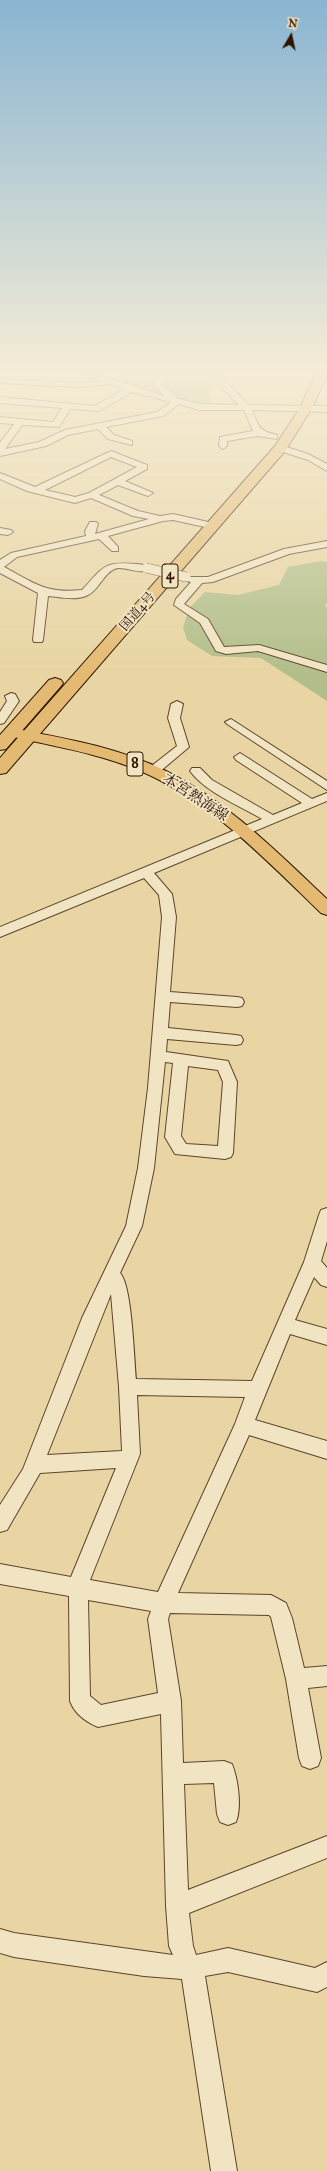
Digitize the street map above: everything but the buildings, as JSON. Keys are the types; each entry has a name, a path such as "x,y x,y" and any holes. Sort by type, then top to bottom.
{"highway":[{"name":"国道4号","path":"0,769 252,472"},
{"name":"国道4号","path":"75,662 207,525"},
{"path":"0,745 6,732 64,674"}],"main road":[{"name":"本宮熱海線","path":"6,732 112,756 153,771 181,786 244,830 327,909"}],"street":[{"path":"37,490 73,472"},
{"path":"0,476 37,490 75,500 92,495 134,472"},
{"path":"117,482 148,493"},
{"path":"92,495 136,514 162,518"},
{"path":"207,525 173,517 162,518 91,538 14,556 1,569 44,592 66,595 81,594 87,591 113,566 123,564 198,580 209,580 287,551 327,544"},
{"path":"91,538 90,531 93,524"},
{"path":"101,535 115,549"},
{"path":"198,580 180,601 179,605 204,621 220,649 226,651 259,648 327,669"},
{"path":"38,640 44,592"},
{"path":"0,721 13,701 12,696"},
{"path":"153,771 183,747 174,718 177,704"},
{"path":"231,722 327,786"},
{"path":"240,757 310,803"},
{"path":"196,771 208,783 271,819"},
{"path":"2,928 146,872 244,830 327,797"},
{"path":"0,1523 33,1465 91,1318 112,1276 134,1226 146,1168 159,1056 169,917 165,894 146,872"},
{"path":"163,996 237,1002"},
{"path":"161,1033 236,1040"},
{"path":"159,1056 181,1059 223,1065 230,1082 226,1153 180,1150 173,1137 181,1059"},
{"path":"224,2171 195,1982 188,1968 181,1946 177,1906 171,1701 158,1619 163,1603 244,1425 257,1389 312,1262 327,1215"},
{"path":"312,1262 327,1280"},
{"path":"112,1276 117,1281 120,1297 128,1387 131,1454 78,1587 80,1700 98,1716 171,1701"},
{"path":"284,1325 327,1337"},
{"path":"128,1387 257,1389"},
{"path":"244,1425 327,1450"},
{"path":"33,1465 119,1459 129,1461"},
{"path":"0,1574 163,1603 271,1605 279,1610 282,1618 296,1679 310,1758"},
{"path":"296,1679 327,1676"},
{"path":"173,1774 224,1772 228,1814"},
{"path":"177,1906 327,1847"},
{"path":"0,1941 14,1946 144,1964 188,1968 228,1960 317,1980 327,1974"}],"green space":[{"path":"321,561 327,562 327,602 325,607 327,607 327,701 261,658 212,656 187,640 183,627 190,607 205,592 238,595 279,585 288,567"}]}
